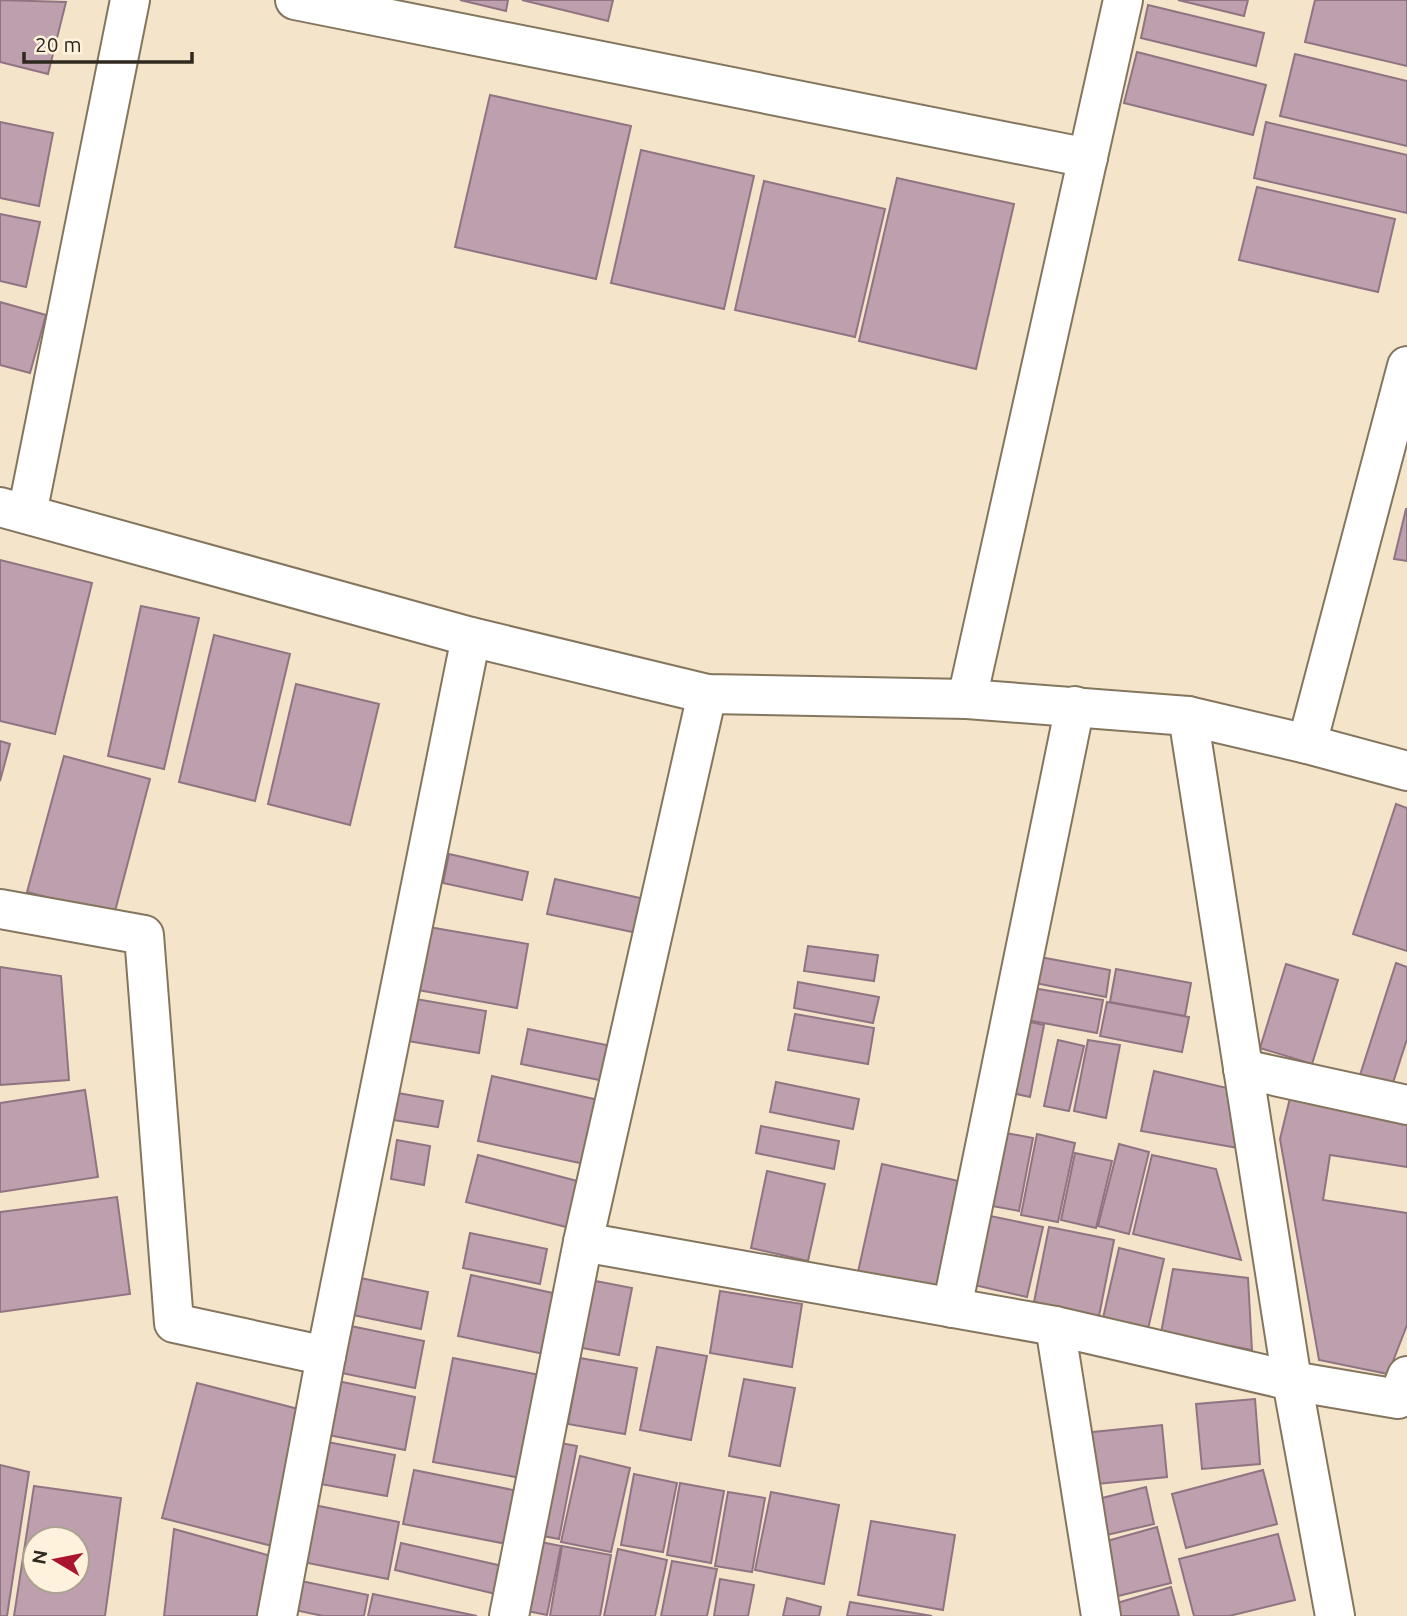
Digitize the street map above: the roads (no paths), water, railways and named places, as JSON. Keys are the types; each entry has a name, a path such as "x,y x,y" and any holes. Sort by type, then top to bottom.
{"street":[{"path":"130,0 14,511 471,637 707,694 967,699 1188,716 1407,771"},
{"path":"295,0 1088,158"},
{"path":"967,699 1123,0"},
{"path":"1307,744 1407,369"},
{"path":"277,1616 326,1356 471,637"},
{"path":"509,1616 583,1242 707,694"},
{"path":"952,1308 1075,706"},
{"path":"1188,716 1292,1381 1335,1616"},
{"path":"0,909 144,935 174,1323 326,1356"},
{"path":"1243,1069 1407,1105"},
{"path":"583,1242 1055,1326 1292,1381 1398,1399 1407,1376"},
{"path":"1055,1326 1101,1616"}]}
